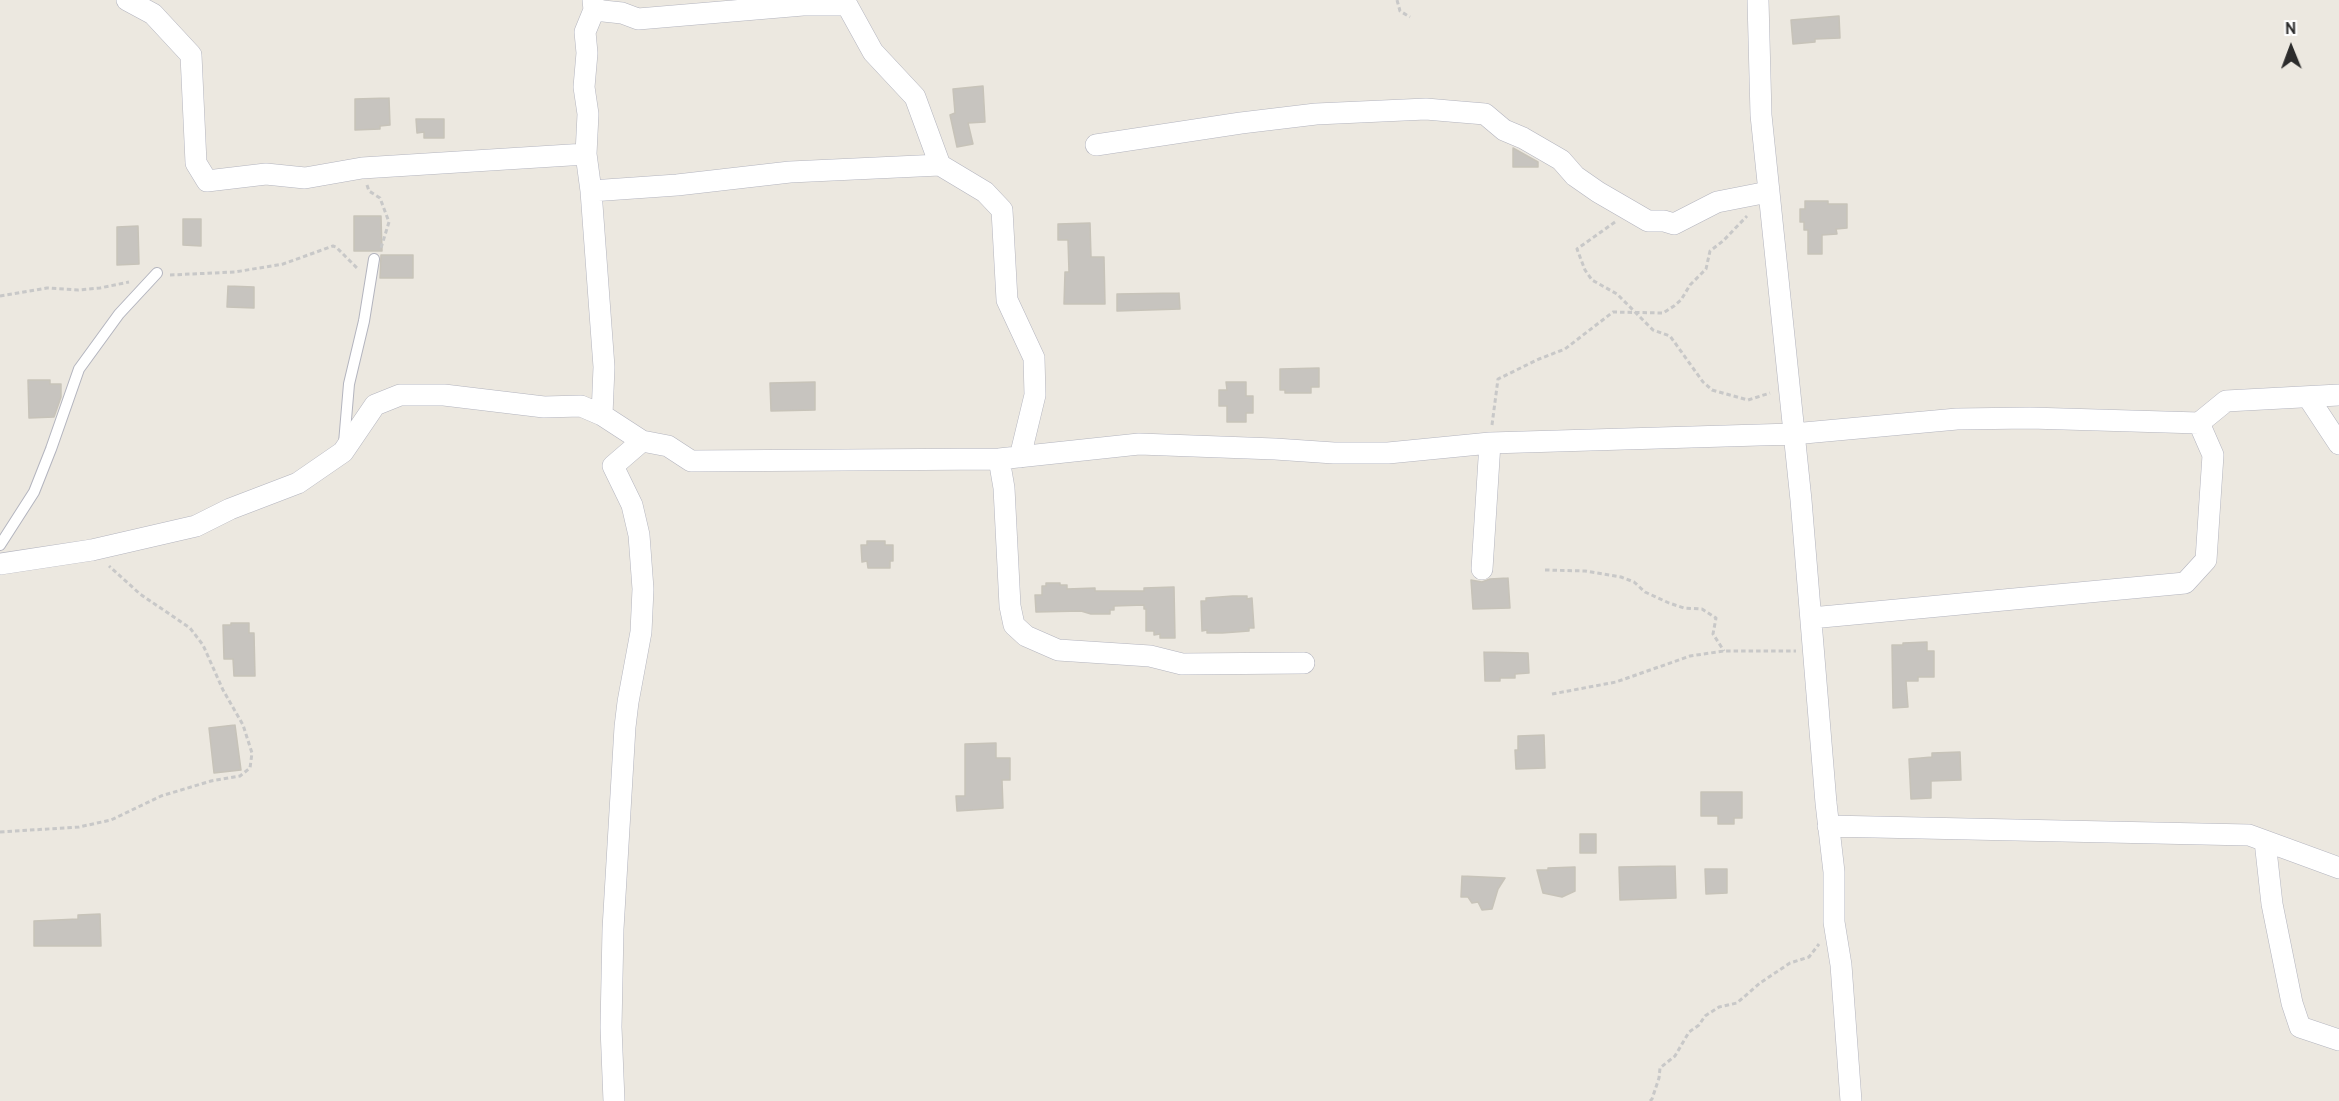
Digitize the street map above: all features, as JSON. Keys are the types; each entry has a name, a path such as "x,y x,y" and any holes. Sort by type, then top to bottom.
{"street":[{"path":"127,0 153,14 191,55 196,163 207,180 266,174 305,178 362,168 586,154"},
{"path":"1758,0 1761,115 1811,618 1828,826 1834,872 1834,921 1841,964 1851,1101"},
{"path":"602,415 604,367 591,191 586,154 588,114 584,87 587,53 585,32 593,5 622,12 638,19 803,5 847,5 873,52 915,97 940,165"},
{"path":"1096,146 1316,114 1426,109 1485,114 1504,130 1561,160 1575,176 1628,212 1648,221 1664,221 1674,224 1717,202 1768,192"},
{"path":"591,191 677,185 790,172 940,165 985,192 1002,210 1007,300 1034,358 1035,395 1020,457"},
{"path":"0,564 92,550 196,526 230,509 298,483 343,452 375,405 400,395 444,395 544,407 581,406 602,415 642,441 668,446 691,461 999,459 1139,444 1334,453 1388,453 1490,443 1793,434 1957,419 2030,418 2199,423 2226,401 2339,394"},
{"path":"2308,396 2339,444"},
{"path":"1811,618 2185,583 2206,560 2213,455 2199,423"},
{"path":"614,1101 611,1027 614,918 627,702 641,632 643,589 639,535 632,505 613,466 642,441"},
{"path":"1482,569 1490,443"},
{"path":"999,459 1004,488 1010,606 1014,625 1026,636 1058,650 1150,656 1182,664 1304,663"},
{"path":"1828,826 2249,836 2339,868"},
{"path":"2265,841 2272,904 2292,1003 2300,1027 2339,1040"}],"lane":[{"path":"343,452 349,384 364,321 374,259"},
{"path":"0,545 34,492 79,369 119,314 157,273"}],"path":[{"path":"1397,0 1400,11 1410,17"},
{"path":"0,296 47,288 78,290 100,288 157,273 210,274 255,269 283,264 333,246 341,251 358,270 363,270 379,255 389,222 380,198 369,190 362,168"},
{"path":"1490,443 1498,379 1566,349 1613,312 1663,313 1681,300 1690,285 1706,269 1710,251 1731,234 1768,192"},
{"path":"1628,212 1577,249 1592,280 1610,288 1653,330 1670,336 1703,382 1712,390 1748,400 1788,388"},
{"path":"0,832 79,827 111,820 161,796 211,781 240,776 250,768 252,753 243,725 223,690 203,645 190,628 140,594 92,550"},
{"path":"1545,570 1585,571 1621,577 1669,603 1684,608 1702,609 1716,618 1713,634 1724,651"},
{"path":"1552,694 1616,682 1690,656 1724,651 1814,651"},
{"path":"1650,1101 1659,1078 1659,1068 1675,1056 1689,1032 1699,1025 1705,1016 1719,1007 1737,1003 1760,983 1790,963 1809,957 1834,921"}],"building":[{"path":"1839,16 1840,38 1815,39 1815,42 1793,44 1791,20"},
{"path":"983,86 985,122 968,123 973,144 957,147 950,115 955,113 953,89"},
{"path":"389,98 390,125 380,126 380,129 355,130 355,99"},
{"path":"416,119 444,119 444,138 424,138 424,132 417,133"},
{"path":"1513,148 1538,162 1538,167 1513,167"},
{"path":"1805,201 1847,204 1847,228 1836,229 1837,234 1822,235 1822,254 1808,254 1808,230 1804,230 1804,222 1800,222 1800,209 1805,209"},
{"path":"354,216 381,216 382,251 354,251"},
{"path":"183,219 201,219 201,246 183,245"},
{"path":"1090,223 1091,257 1104,257 1105,304 1064,304 1065,272 1069,272 1068,240 1058,240 1058,224"},
{"path":"138,226 139,264 117,265 117,227"},
{"path":"381,255 413,255 413,278 380,278"},
{"path":"228,286 254,287 254,308 227,307"},
{"path":"1179,293 1180,309 1117,311 1117,294"},
{"path":"1319,368 1319,387 1311,387 1311,393 1285,393 1285,390 1280,390 1280,369"},
{"path":"28,380 50,380 50,384 61,384 61,397 54,417 29,418"},
{"path":"815,382 815,410 771,411 770,383"},
{"path":"1226,382 1246,382 1246,396 1253,396 1253,413 1246,413 1246,422 1227,422 1227,406 1219,406 1219,390 1227,390"},
{"path":"867,541 885,541 885,545 893,545 893,561 890,561 890,568 868,568 867,561 862,562 861,545 867,545"},
{"path":"1508,578 1510,608 1473,609 1471,580 1482,582"},
{"path":"1046,583 1067,585 1067,589 1095,588 1095,591 1144,591 1144,588 1174,587 1175,638 1160,638 1160,634 1154,635 1154,631 1146,631 1144,605 1114,606 1110,614 1091,614 1081,611 1036,612 1035,595 1042,595 1042,586 1046,586"},
{"path":"1233,596 1252,598 1254,628 1249,628 1249,631 1222,633 1202,631 1201,601 1206,601 1206,598"},
{"path":"231,623 249,623 249,633 254,633 255,676 234,676 233,659 224,659 223,625 231,625"},
{"path":"1927,642 1927,651 1934,651 1934,677 1918,677 1918,681 1906,681 1908,707 1893,708 1892,645"},
{"path":"1484,652 1528,653 1529,673 1515,674 1515,678 1500,678 1500,681 1485,681"},
{"path":"235,725 241,770 214,773 209,728"},
{"path":"1544,735 1545,768 1516,769 1515,750 1518,750 1518,736"},
{"path":"996,743 996,758 1010,758 1010,780 1002,780 1003,808 957,811 956,796 965,796 965,744"},
{"path":"1960,752 1961,780 1931,781 1931,798 1911,799 1909,759 1932,757 1932,753"},
{"path":"1701,792 1742,792 1742,818 1734,818 1734,824 1718,824 1718,816 1701,816"},
{"path":"1580,834 1596,834 1596,853 1580,853"},
{"path":"1675,866 1676,898 1620,900 1619,867"},
{"path":"1575,867 1575,891 1562,897 1543,893 1537,870"},
{"path":"1705,869 1727,869 1727,893 1706,894"},
{"path":"1462,876 1505,878 1498,889 1492,909 1482,910 1478,902 1472,903 1468,897 1461,897"},
{"path":"100,914 101,946 34,946 34,921 78,919 78,915"}]}
